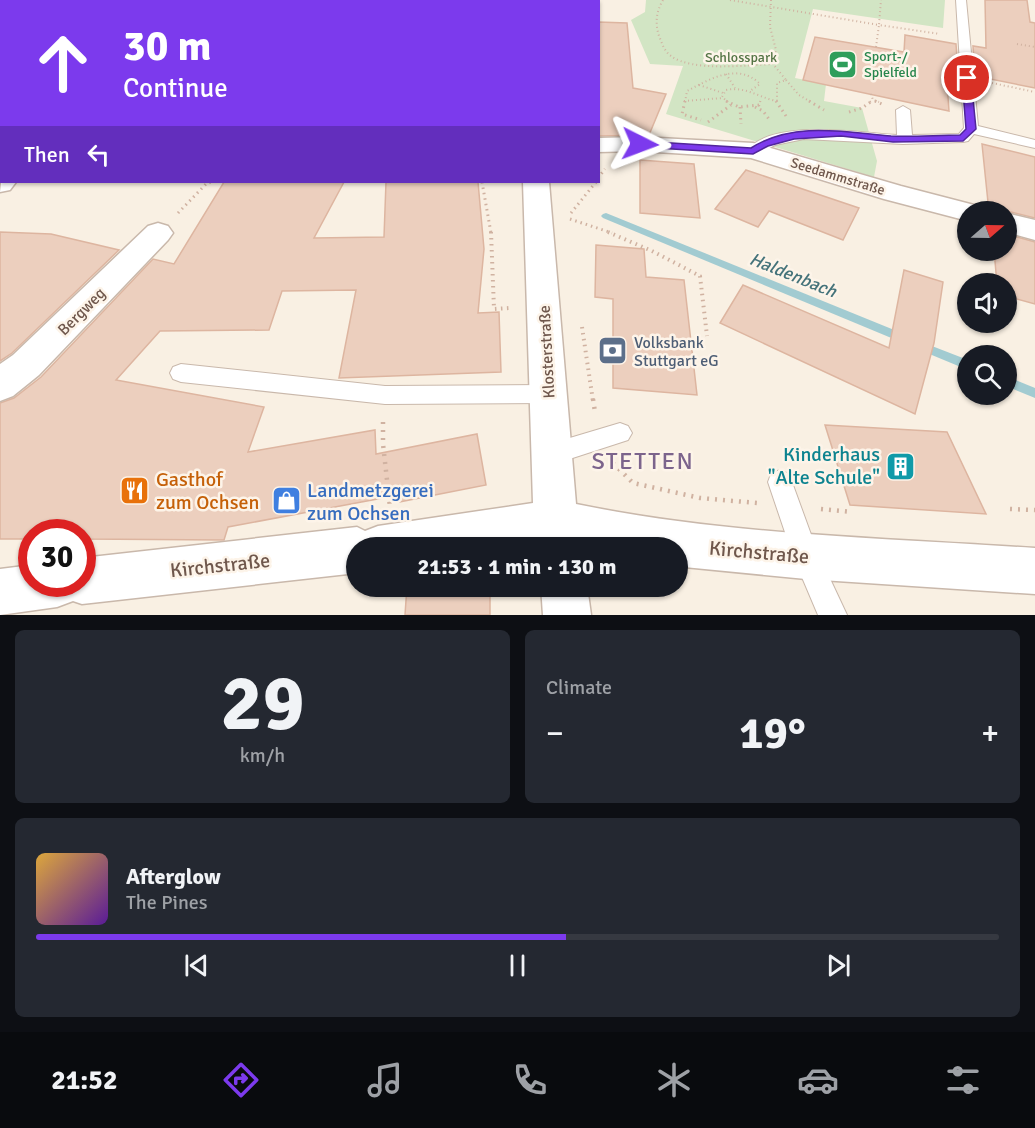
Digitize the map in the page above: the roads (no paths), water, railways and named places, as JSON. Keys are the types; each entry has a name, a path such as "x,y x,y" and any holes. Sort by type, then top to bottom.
{"street":[{"name":"Seedammstraße","path":"600,145 748,141 894,193 957,209"},
{"name":"Klosterstraße","path":"536,183 551,454 558,535"},
{"path":"1017,225 1035,230"},
{"name":"Bergweg","path":"0,385 26,365 158,233"},
{"name":"Kirchstraße","path":"530,537 558,535 627,537 673,544 806,556 1035,571"},
{"name":"Kirchstraße","path":"96,578 346,551"},
{"path":"565,597 567,615"}],"lane":[{"path":"748,141 764,144 793,136 841,133 904,139 963,138 971,129 961,0"},
{"path":"946,35 964,38"},
{"path":"903,110 904,139"},
{"path":"971,129 1035,144"},
{"path":"180,373 385,395 549,394"},
{"path":"551,454 610,436"},
{"path":"784,494 806,556 833,615"}],"waterway":[{"name":"Haldenbach","path":"606,216 905,339"},
{"name":"Haldenbach","path":"919,345 957,361"},
{"name":"Haldenbach","path":"1017,386 1035,393"}],"place":[{"name":"Sport-/ Spielfeld","path":"843,64"},
{"name":"Volksbank Stuttgart eG","path":"613,351"},
{"name":"Kinderhaus \"Alte Schule\"","path":"901,466"},
{"name":"Gasthof zum Ochsen","path":"135,491"},
{"name":"Landmetzgerei zum Ochsen","path":"286,501"}],"district":[{"name":"STETTEN","path":"643,461"}],"park label":[{"name":"Schlosspark","path":"741,57"}]}
